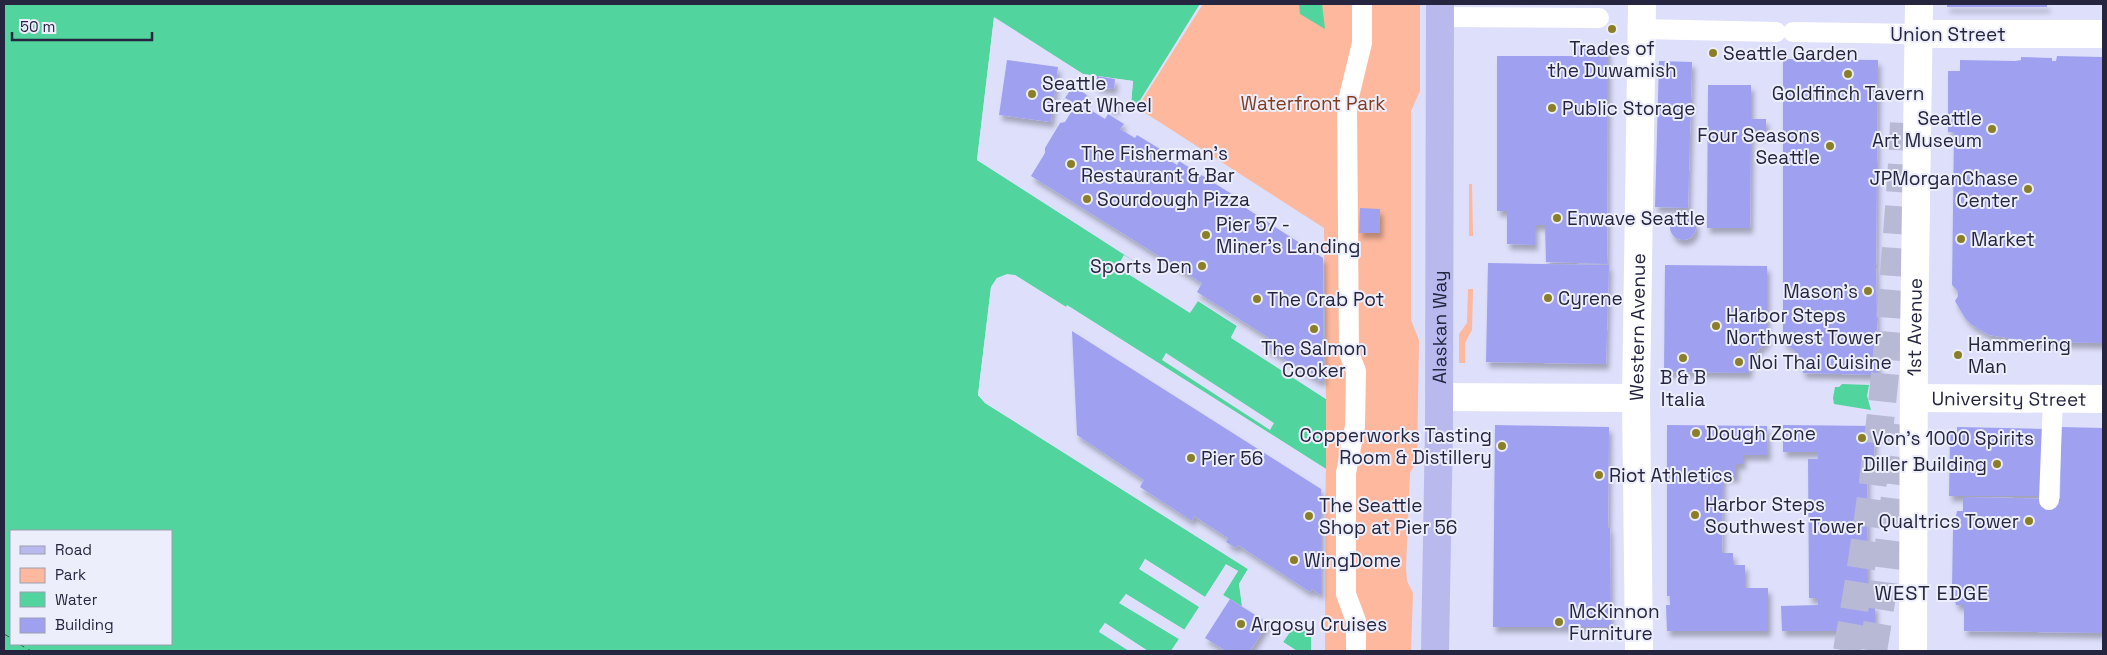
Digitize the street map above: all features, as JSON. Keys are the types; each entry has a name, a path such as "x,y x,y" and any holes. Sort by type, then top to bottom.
{"main road":[{"name":"1st Avenue","path":"1912,651 1919,4"},
{"name":"Alaskan Way","path":"1435,651 1439,397 1440,10"},
{"name":"Western Avenue","path":"1639,651 1636,398 1642,16"},
{"name":"Union Street","path":"1919,34 2103,34"},
{"path":"1439,397 1636,398"},
{"name":"University Street","path":"1914,398 2103,399"}],"street":[{"path":"1356,651 1356,621 1346,594 1346,472 1356,426 1356,371 1349,353 1347,105 1362,43 1362,4"},
{"path":"1440,10 1599,18"},
{"name":"Union Street","path":"1642,16 1785,32 1919,34"},
{"path":"2049,500 2052,399"}],"green space":[{"name":"Waterfront Park","path":"1200,4 1420,4 1420,91 1411,111 1411,320 1419,340 1417,460 1410,473 1406,568 1407,581 1413,593 1411,651 1325,651 1326,399 1324,228 1136,107"},
{"path":"1469,184 1472,184 1473,236 1469,236"},
{"path":"1468,289 1473,289 1472,330 1465,343 1465,363 1459,363 1459,334 1467,323"}],"water":[{"path":"4,4 1200,4 1136,107 1131,104 1133,81 1083,74 994,18 977,160 1237,326 1231,338 1326,399 1326,469 1068,306 1066,307 1015,275 997,278 991,287 978,395 985,403 1248,569 1239,584 1243,607 1223,595 1238,571 1226,565 1205,597 1145,559 1140,569 1200,607 1185,630 1126,594 1120,603 1179,639 1171,651 1148,651 1105,623 1099,632 1129,651 4,651"},
{"path":"1299,4 1322,4 1325,29 1300,14"},
{"path":"1842,384 1869,385 1867,396 1871,410 1834,404 1835,387 1839,387"},
{"path":"1292,629 1311,629 1311,651 1297,651 1283,642"}],"pier":[{"path":"1200,4 1203,4 1136,110 1129,104 1131,83 1082,76 996,22 980,159 1238,324 1240,327 1234,337 1326,396 1326,399 1231,337 1237,326 1198,301 1190,313 1117,267 1124,255 1148,270 977,160 994,17 1083,74 1133,81 1131,104 1136,107"},
{"path":"1007,274 1015,275 1066,307 1067,305 1326,469 1326,472 1068,309 1065,310 1014,278 1007,277 999,280 994,288 980,394 987,401 1250,568 1242,585 1245,607 1242,609 1221,596 1234,572 1227,568 1205,600 1146,563 1143,568 1202,606 1184,632 1127,597 1123,602 1180,637 1181,640 1174,651 1171,651 1179,639 1119,603 1126,594 1184,630 1199,607 1139,569 1145,559 1205,597 1226,564 1238,571 1223,595 1242,607 1239,584 1248,569 985,403 978,395 991,287 997,278"},
{"path":"1166,353 1274,423 1270,430 1162,360"},
{"path":"1105,623 1148,651 1144,651 1106,626 1103,631 1132,651 1099,631"},
{"path":"1291,627 1313,627 1314,651 1311,651 1311,629 1292,629 1283,642 1297,651 1293,651 1281,644 1281,641"}],"building":[{"path":"1947,4 2047,4 2047,7 1947,7"},
{"path":"1573,46 1608,47 1607,264 1546,262 1545,225 1535,225 1535,245 1507,244 1507,211 1497,211 1497,56 1573,56"},
{"name":"JPMorganChase Center","path":"2057,56 2103,57 2103,343 2028,342 1989,335 1972,325 1965,318 1955,301 1958,291 1952,285 1954,132 1948,132 1948,71 1960,71 1960,60 2015,61 2021,60 2021,57 2052,58 2052,61 2056,61"},
{"path":"1783,59 1878,60 1876,267 1878,375 1803,373 1800,359 1796,352 1783,342"},
{"path":"1007,60 1058,67 1051,122 999,115"},
{"path":"1659,61 1692,62 1688,208 1655,207"},
{"path":"1097,76 1115,79 1114,89 1096,87"},
{"path":"1708,85 1751,85 1751,119 1766,119 1766,135 1751,135 1750,228 1707,228"},
{"name":"Pier 57 - Miner's Landing","path":"1073,86 1087,95 1081,104 1105,119 1108,114 1124,124 1120,129 1135,138 1137,135 1165,152 1163,156 1177,165 1179,161 1238,198 1235,201 1323,258 1324,381 1318,380 1263,346 1269,338 1197,292 1202,283 1031,176 1060,123 1065,122 1076,104 1065,98"},
{"path":"1112,99 1119,103 1114,110 1107,106"},
{"path":"1360,208 1380,209 1380,233 1359,233"},
{"path":"1683,214 1692,218 1696,227 1692,236 1683,240 1674,236 1670,227 1674,218"},
{"name":"Cyrene","path":"1488,263 1609,265 1606,364 1486,362"},
{"name":"Harbor Steps Northwest Tower","path":"1665,265 1767,266 1767,342 1753,354 1749,373 1664,372"},
{"name":"Pier 56","path":"1072,331 1321,489 1321,595 1312,589 1310,592 1238,545 1236,548 1226,542 1228,538 1194,516 1192,521 1140,487 1144,480 1077,435"},
{"path":"1495,425 1609,427 1608,528 1610,528 1611,627 1493,627"},
{"name":"Harbor Steps Southwest Tower","path":"1667,425 1767,426 1768,455 1743,455 1743,464 1736,464 1736,477 1723,477 1722,553 1733,553 1733,565 1745,565 1745,588 1768,588 1768,631 1667,631 1666,605 1670,605 1670,596 1667,596"},
{"path":"1783,425 1875,426 1874,458 1867,458 1868,599 1857,599 1857,605 1875,605 1875,631 1782,631 1781,606 1818,605 1818,598 1809,598 1808,459 1818,459 1818,452 1783,452"},
{"name":"Diller Building","path":"1957,427 2046,429 2044,496 1949,496 1950,433 1957,433"},
{"name":"Qualtrics Tower","path":"2061,427 2103,428 2103,633 1964,631 1964,605 1956,605 1952,586 1953,530 1957,511 1963,511 1963,497 2060,499"},
{"name":"Argosy Cruises","path":"1230,599 1268,623 1250,651 1226,651 1205,638"}],"ferry route":[{"path":"4,634 10,637"},
{"path":"21,645 31,651"}],"tunnel":[{"path":"1847,651 1869,515 1885,378 1901,184 1904,123"},
{"path":"1873,651 1884,584 1904,425"}],"place":[{"name":"Trades of the Duwamish","path":"1612,29"},
{"name":"Seattle Garden","path":"1713,53"},
{"name":"Goldfinch Tavern","path":"1848,74"},
{"name":"Seattle Great Wheel","path":"1032,94"},
{"name":"Public Storage","path":"1552,108"},
{"name":"Seattle Art Museum","path":"1992,129"},
{"name":"Four Seasons Seattle","path":"1830,146"},
{"name":"The Fisherman's Restaurant & Bar","path":"1071,164"},
{"name":"JPMorganChase Center","path":"2028,189"},
{"name":"Sourdough Pizza","path":"1087,199"},
{"name":"Enwave Seattle","path":"1557,218"},
{"name":"Pier 57 - Miner's Landing","path":"1206,235"},
{"name":"Market","path":"1961,239"},
{"name":"Sports Den","path":"1202,266"},
{"name":"Mason's","path":"1868,291"},
{"name":"Cyrene","path":"1548,298"},
{"name":"The Crab Pot","path":"1257,299"},
{"name":"Harbor Steps Northwest Tower","path":"1716,326"},
{"name":"The Salmon Cooker","path":"1314,329"},
{"name":"Hammering Man","path":"1958,355"},
{"name":"B & B Italia","path":"1683,358"},
{"name":"Noi Thai Cuisine","path":"1739,362"},
{"name":"Dough Zone","path":"1696,433"},
{"name":"Von's 1000 Spirits","path":"1862,438"},
{"name":"Copperworks Tasting Room & Distillery","path":"1502,446"},
{"name":"Pier 56","path":"1191,458"},
{"name":"Diller Building","path":"1997,464"},
{"name":"Riot Athletics","path":"1599,475"},
{"name":"Harbor Steps Southwest Tower","path":"1695,515"},
{"name":"The Seattle Shop at Pier 56","path":"1309,516"},
{"name":"Qualtrics Tower","path":"2029,521"},
{"name":"WingDome","path":"1294,560"},
{"name":"McKinnon Furniture","path":"1559,622"},
{"name":"Argosy Cruises","path":"1241,624"}],"district":[{"name":"WEST EDGE","path":"1932,593"}]}
